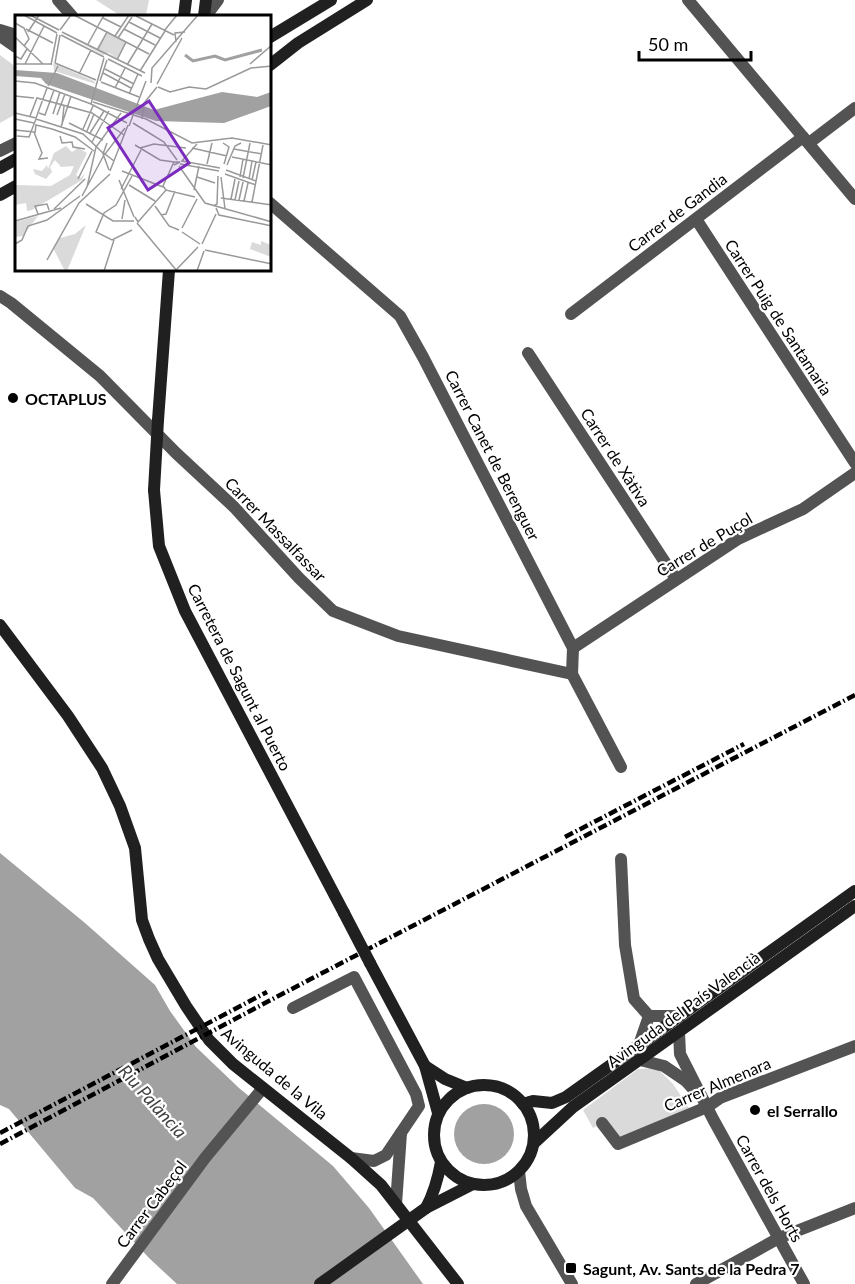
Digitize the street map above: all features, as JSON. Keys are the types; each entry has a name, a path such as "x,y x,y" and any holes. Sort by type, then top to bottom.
{"street":[{"path":"58,0 71,15"},
{"path":"184,15 186,0"},
{"path":"205,15 206,0"},
{"path":"206,15 218,0"},
{"path":"272,36 331,0"},
{"path":"272,63 298,43 367,0"},
{"path":"688,0 855,199"},
{"path":"0,30 15,35"},
{"path":"0,36 15,46"},
{"name":"Carrer de Gandia","path":"571,314 696,219 806,140 855,108"},
{"path":"0,151 15,144"},
{"path":"0,168 15,160"},
{"path":"0,195 15,187"},
{"name":"Carrer Canet de Berenguer","path":"272,205 400,316 429,367 573,648 572,674 621,767"},
{"name":"Carrer Puig de Santamaria","path":"696,219 855,463"},
{"name":"Carretera de Sagunt al Puerto","path":"169,272 154,490 159,546 185,611 425,1066 438,1113"},
{"name":"Carrer Massalfassar","path":"0,288 6,300 100,376 176,453 234,507 299,578 333,611 398,636 572,674"},
{"name":"Carrer de Xàtiva","path":"528,353 676,579"},
{"name":"Carrer de Puçol","path":"573,648 738,539 803,509 855,473"},
{"name":"Avinguda de la Vila","path":"0,625 68,716 102,768 120,806 135,848 142,920 149,939 158,959 209,1040 233,1064 351,1158 381,1185 458,1284"},
{"path":"621,859 626,945 634,999 649,1016 680,1016"},
{"name":"Avinguda del País Valencià","path":"523,1104 533,1101 552,1102 567,1097 855,891"},
{"name":"Avinguda del País Valencià","path":"534,1143 573,1107 855,906"},
{"path":"293,1008 354,977 416,1094 419,1106 386,1155 374,1161 351,1158"},
{"path":"639,1045 649,1016"},
{"name":"Carrer dels Horts","path":"680,1032 680,1054 804,1284"},
{"name":"Carrer Almenara","path":"602,1123 618,1144 707,1107 720,1098 855,1046"},
{"name":"Carrer dels Horts","path":"640,1060 664,1066 686,1081 707,1107"},
{"path":"425,1066 445,1079 467,1088"},
{"path":"484,1084 498,1087 523,1104 531,1116 535,1129 534,1143 519,1171 508,1180 484,1186 458,1180 447,1170 435,1149 433,1137 438,1113 450,1097 467,1088 484,1084"},
{"name":"Carrer Cabeçol","path":"112,1284 205,1158 263,1088"},
{"path":"396,1204 401,1133"},
{"path":"426,1208 435,1192 441,1162"},
{"path":"519,1171 526,1206 572,1284"},
{"path":"320,1284 426,1208 473,1184"},
{"path":"696,1284 709,1281 779,1238 855,1208"}],"shaded area":[{"path":"96,0 149,0 146,15 119,15"},
{"path":"0,55 15,66 15,115 0,123"},
{"path":"657,1068 673,1084 689,1108 621,1138 602,1123 593,1128 583,1110 638,1069"}],"water":[{"name":"Riu Palància","path":"0,853 85,923 155,985 170,1011 196,1047 239,1088 333,1166 369,1208 423,1284 177,1284 149,1258 93,1198 75,1188 9,1109 0,1105"},
{"path":"484,1104 501,1109 509,1117 514,1134 509,1151 501,1159 484,1164 467,1159 459,1151 454,1134 459,1117 467,1109"}],"railway":[{"path":"0,1144 855,695"},
{"path":"565,837 744,744"},
{"path":"0,1133 267,992"}],"place":[{"name":"OCTAPLUS","path":"13,398"},
{"name":"el Serrallo","path":"755,1110"},
{"name":"Sagunt, Av. Sants de la Pedra 7","path":"571,1268"}]}
